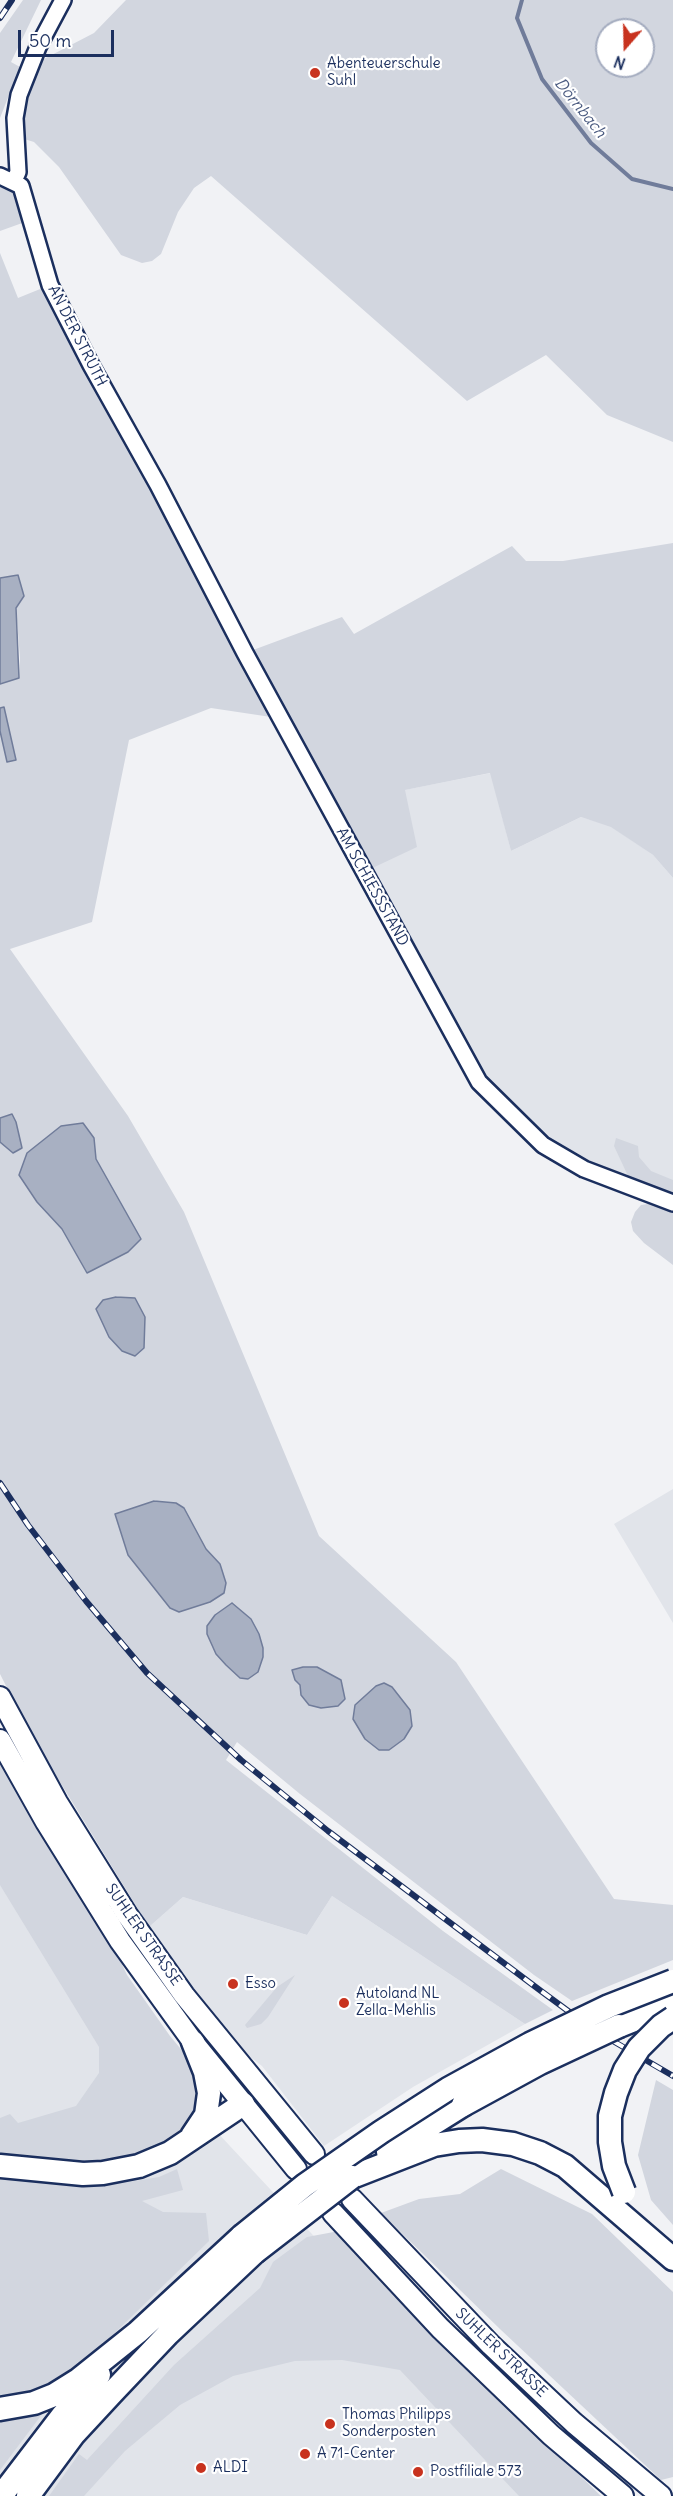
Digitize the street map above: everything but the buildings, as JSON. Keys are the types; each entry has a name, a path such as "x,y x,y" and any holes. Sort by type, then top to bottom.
{"highway":[{"path":"28,2496 74,2434 305,2185 448,2089 540,2039 609,2006 673,1981"},
{"path":"352,2188 463,2105 540,2063 673,2004"},
{"path":"616,2198 615,2166 610,2142 610,2116 616,2093 625,2070 639,2048 661,2026 673,2018"},
{"path":"188,2141 203,2122 209,2093 193,2042"},
{"path":"0,2166 68,2173 103,2173 139,2166 170,2153 243,2104"},
{"path":"0,2409 26,2406 54,2395 78,2380 248,2244 434,2145 459,2141 497,2142 527,2148 558,2162 616,2198 648,2227 673,2258"},
{"path":"1,2496 63,2415 138,2332"}],"main road":[{"name":"SUHLER STRASSE","path":"0,1697 57,1802 128,1916 184,1995 314,2154"},
{"name":"SUHLER STRASSE","path":"0,1740 83,1883 120,1941 193,2042 296,2169"},
{"path":"243,2104 262,2090"},
{"name":"SUHLER STRASSE","path":"352,2188 385,2236 499,2353 574,2423 661,2496"},
{"name":"SUHLER STRASSE","path":"333,2213 440,2328 551,2435 623,2496"}],"street":[{"name":"AN DER STRUTH","path":"7,179 18,172 15,118 19,95 38,46 63,0"},
{"name":"AN DER STRUTH","path":"7,179 21,186 50,285 91,365 158,485"},
{"name":"AM SCHIESSSTAND","path":"158,485 245,653 479,1082 543,1145 584,1169 631,1189 673,1203"}],"shaded area":[{"path":"23,0 41,0 11,62 20,67 0,118 0,33"},
{"path":"126,0 673,0 673,442 607,415 546,355 467,401 211,176 194,188 178,212 161,254 152,261 142,263 121,255 59,167 34,142 21,138 25,98 40,61 94,33"},
{"path":"0,187 16,193 25,222 0,231"},
{"path":"0,253 18,298 50,285 245,653 342,617 354,634 512,546 526,561 563,561 673,543 673,878 653,855 611,827 581,817 511,851 490,773 405,790 417,847 364,872 267,696 271,717 211,708 129,740 92,922 10,949 128,1116 184,1212 319,1536 456,1662 614,1899 673,1905 673,1960 572,2001 534,1975 300,1794 237,1742 226,1760 443,1931 553,2010 525,2024 332,1896 307,1935 183,1897 149,1927 31,1735 0,1674 0,684 19,677 20,658 16,608 18,575 0,578","holes":["94,1138 95,1159 141,1239 87,1273 62,1229 37,1202","184,1509 206,1549 220,1564 170,1608 128,1555 116,1514","329,1674 341,1680 301,1695 300,1685","392,1687 410,1710 358,1726 353,1719 355,1705 366,1696"]},
{"path":"491,773 511,851 581,817 611,826 653,855 673,878 673,1203 543,1145 479,1082 364,872 404,790"},
{"path":"616,1138 638,1146 639,1157 651,1171 673,1180 673,1194 629,1178 614,1146"},
{"path":"667,1201 673,1203 673,1265 644,1243 633,1231 631,1222 641,1205"},
{"path":"673,1489 673,1623 614,1524"},
{"path":"0,1750 112,1943 127,1975 170,2036 195,2066 202,2102 181,2135 155,2150 123,2160 84,2164 0,2156 0,2118 10,2114 18,2123 76,2106 99,2073 99,2047 0,1885"},
{"path":"0,1848 161,2072 475,2409 584,2496 0,2496"},
{"path":"332,1896 525,2024 413,2087 324,2146 262,2066 227,2039 149,1927 183,1897 307,1935"},
{"path":"295,1975 268,2017 261,2024 247,2028 245,2025 277,1987"},
{"path":"656,2080 673,2090 673,2225 651,2200 638,2155"},
{"path":"177,2169 183,2190 142,2201 163,2212 206,2213 209,2241 87,2360 39,2394 0,2401 0,2177 75,2186 110,2185 159,2177"},
{"path":"501,2169 592,2214 673,2292 673,2477 661,2480 501,2330 381,2213 419,2199 460,2194"},
{"path":"339,2231 391,2293 601,2496 519,2496 400,2370 342,2360 295,2361 233,2376 180,2405 125,2451 84,2496 49,2496 79,2454 87,2460 174,2365 260,2288 273,2262 307,2237"},
{"path":"41,2409 43,2413 0,2470 0,2417"}],"water":[{"path":"18,575 24,596 16,608 19,678 0,684 0,578"},
{"path":"4,707 16,760 7,762 0,731 0,708"},
{"path":"12,1114 22,1148 13,1153 0,1142 0,1118"},
{"path":"83,1123 94,1138 96,1159 141,1239 128,1252 87,1273 62,1229 37,1202 19,1175 27,1153 61,1126"},
{"path":"116,1297 135,1298 145,1317 144,1348 135,1356 122,1351 109,1337 96,1309 103,1300"},
{"path":"154,1501 176,1503 184,1508 206,1549 220,1564 226,1583 224,1593 210,1602 179,1612 170,1608 128,1555 115,1514"},
{"path":"232,1603 251,1619 263,1648 263,1657 258,1672 248,1679 240,1678 226,1665 216,1654 207,1634 207,1626 215,1615"},
{"path":"317,1667 341,1680 345,1699 338,1706 321,1708 309,1705 301,1695 300,1685 295,1680 292,1670"},
{"path":"384,1683 392,1687 410,1710 412,1726 404,1739 389,1750 379,1750 365,1739 353,1719 355,1705 376,1686"}],"waterway":[{"name":"Dörnbach","path":"522,0 517,18 542,79 591,143 632,179 673,189"}],"railway":[{"path":"0,18 12,0"},
{"path":"0,1483 28,1525 86,1601 147,1673 241,1760 328,1831 594,2030 673,2076"}],"place":[{"name":"Abenteuerschule Suhl","path":"315,73"},
{"name":"Esso","path":"233,1984"},
{"name":"Autoland NL Zella-Mehlis","path":"344,2003"},
{"name":"Thomas Philipps Sonderposten","path":"330,2424"},
{"name":"A 71-Center","path":"305,2454"},
{"name":"ALDI","path":"201,2468"},
{"name":"Postfiliale 573","path":"418,2472"}]}
